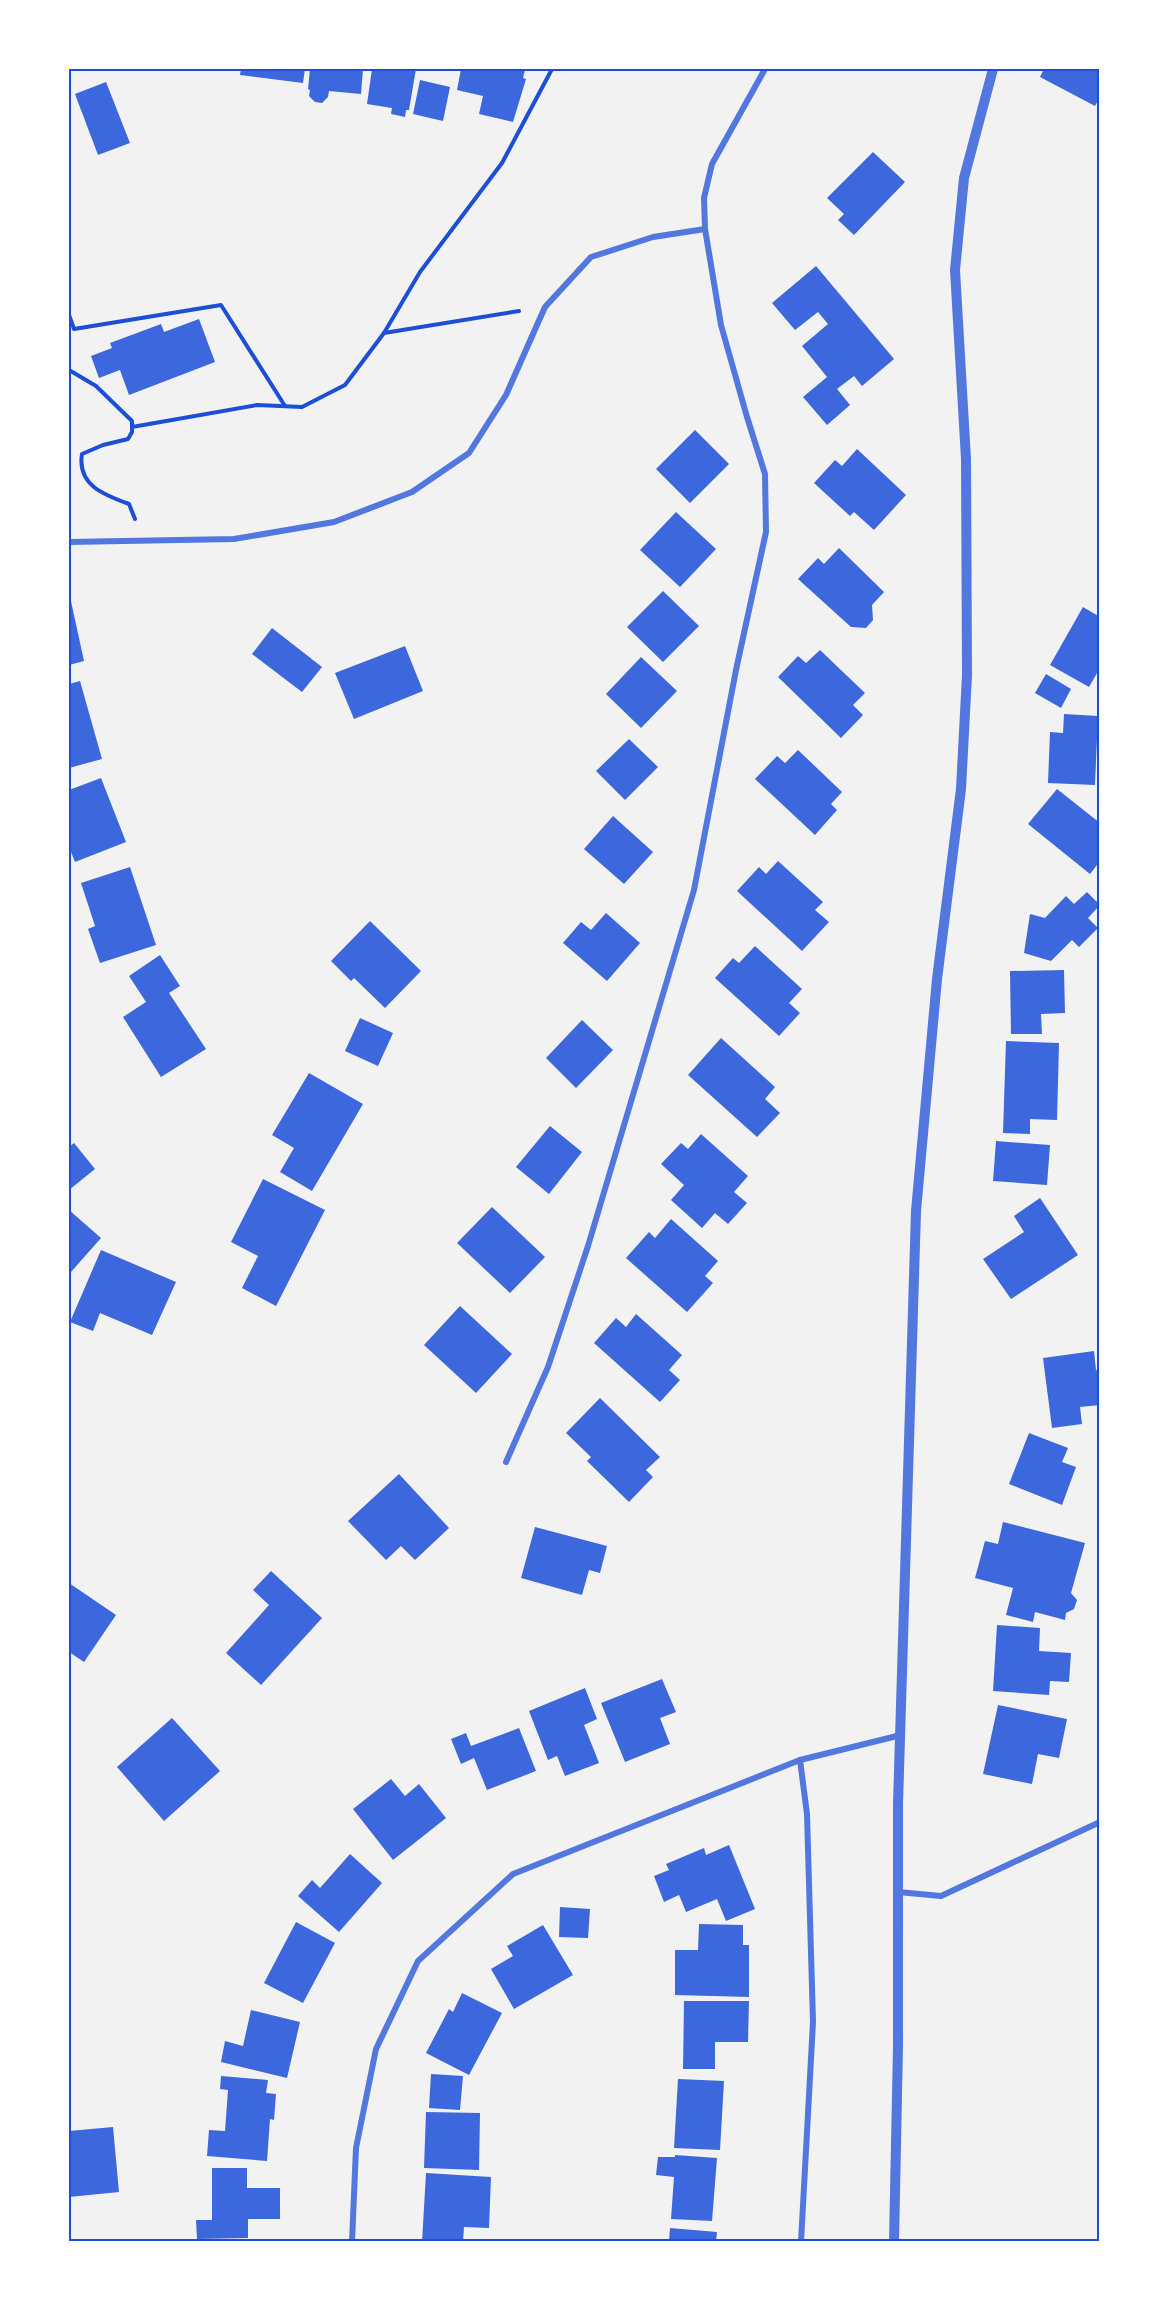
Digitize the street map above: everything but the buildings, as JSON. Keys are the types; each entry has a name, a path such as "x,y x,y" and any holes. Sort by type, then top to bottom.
{"street":[{"path":"506,1462 548,1367 588,1246 694,890 736,670 766,532 765,474 721,325 705,229 704,198 712,164 765,69"},
{"path":"894,2242 901,1735 916,1211 937,979 961,789 967,675 966,459 955,270 964,178 993,69"},
{"path":"69,542 234,539 334,522 412,492 468,453 506,395 545,307 591,257 653,237 705,229"},
{"path":"352,2242 356,2148 376,2049 418,1961 513,1874 800,1760 901,1735"},
{"path":"800,1760 807,1814 813,2022 801,2242"},
{"path":"898,1892 941,1896 1100,1822"}],"path":[{"path":"132,427 257,405 302,407 345,385 384,333 420,272 502,164 552,69"},
{"path":"69,315 74,329 221,305 285,406"},
{"path":"384,333 545,307"},
{"path":"69,370 96,386 132,421 132,432 128,439 103,445 82,454 80,467 89,484 110,497 129,504 135,514 135,540"}]}
